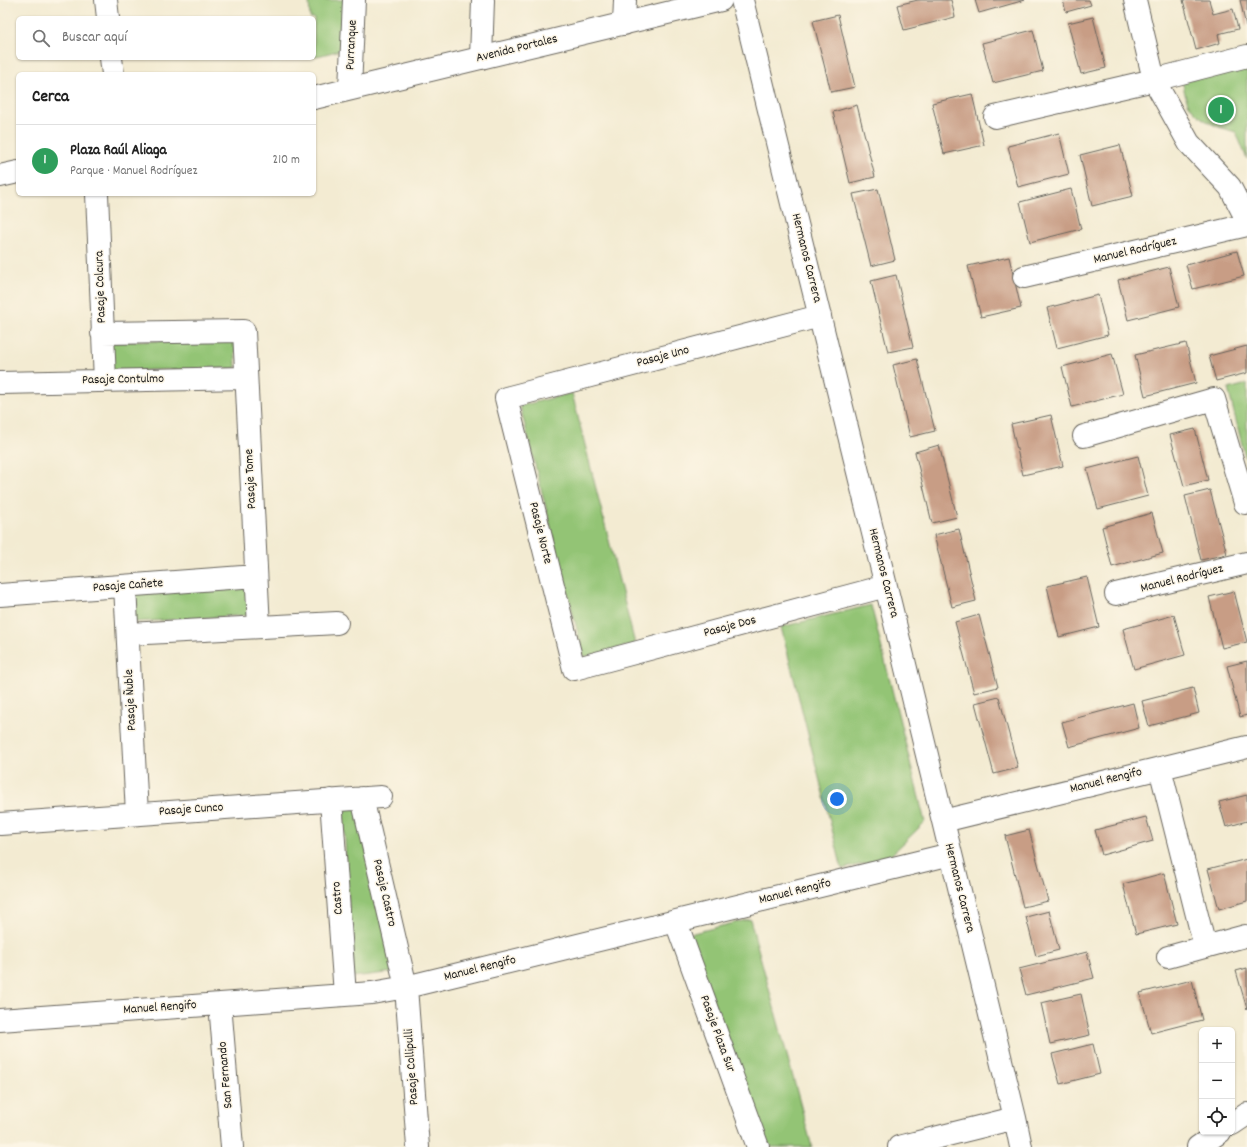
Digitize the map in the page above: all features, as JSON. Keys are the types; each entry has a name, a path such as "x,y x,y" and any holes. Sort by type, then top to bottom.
{"street":[{"path":"106,0 108,16"},
{"name":"Purranque","path":"350,89 354,0"},
{"path":"481,58 483,0"},
{"path":"624,24 626,0"},
{"name":"Avenida Portales","path":"316,98 721,0"},
{"name":"Hermanos Carrera","path":"742,0 886,586 1021,1147"},
{"path":"1135,0 1154,80 1189,143 1230,187 1247,220"},
{"path":"995,117 1154,80 1247,56"},
{"path":"111,60 113,72"},
{"path":"0,176 16,172"},
{"name":"Pasaje Colcura","path":"97,196 105,381"},
{"name":"Manuel Rodríguez","path":"1024,277 1247,225"},
{"name":"Pasaje Uno","path":"506,398 820,316"},
{"name":"Pasaje Tome","path":"102,333 244,331 259,627"},
{"name":"Pasaje Contulmo","path":"0,383 246,378"},
{"name":"Pasaje Norte","path":"506,398 574,668"},
{"path":"1084,436 1214,399 1246,503"},
{"name":"Manuel Rodríguez","path":"1116,594 1247,563"},
{"name":"Pasaje Cañete","path":"0,594 256,576"},
{"name":"Pasaje Ñuble","path":"125,586 137,814"},
{"name":"Pasaje Dos","path":"574,668 886,586"},
{"path":"128,634 337,623"},
{"name":"Manuel Rengifo","path":"943,821 1247,747"},
{"path":"1160,768 1205,947"},
{"name":"Pasaje Cunco","path":"0,824 372,798"},
{"name":"Pasaje Castro","path":"372,798 406,988"},
{"name":"Castro","path":"331,800 345,995"},
{"name":"Manuel Rengifo","path":"0,1020 372,993 406,988 950,854"},
{"name":"Pasaje Plaza Sur","path":"676,922 758,1147"},
{"path":"1168,957 1245,936"},
{"name":"Pasaje Collipulli","path":"406,988 418,1147"},
{"name":"San Fernando","path":"220,1004 232,1147"},
{"path":"1235,1122 1247,1114"},
{"path":"899,1147 1015,1118"},
{"path":"1198,1147 1216,1135"}],"green space":[{"path":"309,0 348,0 348,48 316,56 316,16 310,16"},
{"path":"1247,64 1247,159 1236,132 1222,128 1203,119 1192,109 1187,101 1182,81"},
{"path":"235,339 236,368 112,371 111,342"},
{"path":"1247,384 1247,464 1228,389"},
{"path":"572,393 635,644 584,657 520,406"},
{"path":"250,587 251,615 134,622 132,593"},
{"path":"871,605 925,822 888,858 842,869 781,627"},
{"path":"343,808 357,808 394,972 353,977"},
{"path":"750,919 812,1147 766,1147 689,934"}],"building":[{"path":"918,0 951,0 955,17 904,30 897,5"},
{"path":"975,0 1025,0 979,13"},
{"path":"1063,0 1089,0 1091,5 1066,12"},
{"path":"1183,0 1209,0 1213,14 1233,9 1238,29 1218,34 1220,43 1196,50"},
{"path":"1240,0 1247,0 1247,26 1246,26"},
{"path":"838,15 855,87 831,92 813,21"},
{"path":"1093,17 1106,68 1081,74 1068,23"},
{"path":"1033,30 1043,71 993,83 982,43"},
{"path":"972,94 984,145 944,154 932,103"},
{"path":"857,105 875,177 850,183 833,112"},
{"path":"1059,133 1069,174 1018,187 1008,146"},
{"path":"1120,145 1133,196 1092,206 1080,155"},
{"path":"878,189 895,260 871,266 853,194"},
{"path":"1071,189 1081,229 1030,242 1020,202"},
{"path":"1237,251 1244,276 1193,289 1186,265"},
{"path":"1009,257 1021,308 981,317 968,266"},
{"path":"1169,267 1179,307 1128,320 1118,280"},
{"path":"896,275 913,347 888,352 871,281"},
{"path":"1098,295 1108,335 1057,348 1047,308"},
{"path":"1186,343 1196,383 1145,396 1135,355"},
{"path":"1247,346 1247,373 1216,381 1209,356"},
{"path":"1112,354 1123,394 1072,407 1062,367"},
{"path":"917,359 935,431 910,437 893,365"},
{"path":"1051,415 1063,466 1023,475 1011,424"},
{"path":"1195,429 1208,480 1184,486 1170,435"},
{"path":"939,445 957,517 932,523 915,452"},
{"path":"1138,456 1148,496 1098,509 1087,469"},
{"path":"1210,490 1227,554 1201,560 1185,496"},
{"path":"1152,513 1163,553 1112,567 1102,527"},
{"path":"959,529 976,601 952,607 934,535"},
{"path":"1087,577 1099,627 1059,637 1047,586"},
{"path":"1234,591 1247,642 1222,648 1209,597"},
{"path":"979,615 998,687 974,693 955,622"},
{"path":"1174,615 1185,655 1134,669 1123,629"},
{"path":"1247,661 1247,715 1240,717 1227,666"},
{"path":"1193,688 1199,713 1149,726 1142,701"},
{"path":"999,697 1018,768 994,774 975,703"},
{"path":"1133,703 1139,728 1069,747 1062,722"},
{"path":"1247,795 1247,821 1226,827 1219,802"},
{"path":"1146,817 1153,841 1102,855 1095,830"},
{"path":"1029,830 1048,901 1023,907 1005,836"},
{"path":"1247,859 1247,901 1219,909 1208,869"},
{"path":"1164,873 1177,924 1136,934 1123,884"},
{"path":"1049,911 1059,950 1036,956 1026,917"},
{"path":"1087,952 1094,978 1026,995 1019,969"},
{"path":"1247,968 1247,1009 1236,971"},
{"path":"1192,980 1202,1020 1151,1033 1140,993"},
{"path":"1081,994 1090,1035 1050,1044 1041,1003"},
{"path":"1093,1044 1100,1074 1060,1084 1052,1054"}],"place":[{"name":"Plaza Raúl Aliaga","path":"1221,110"}]}
